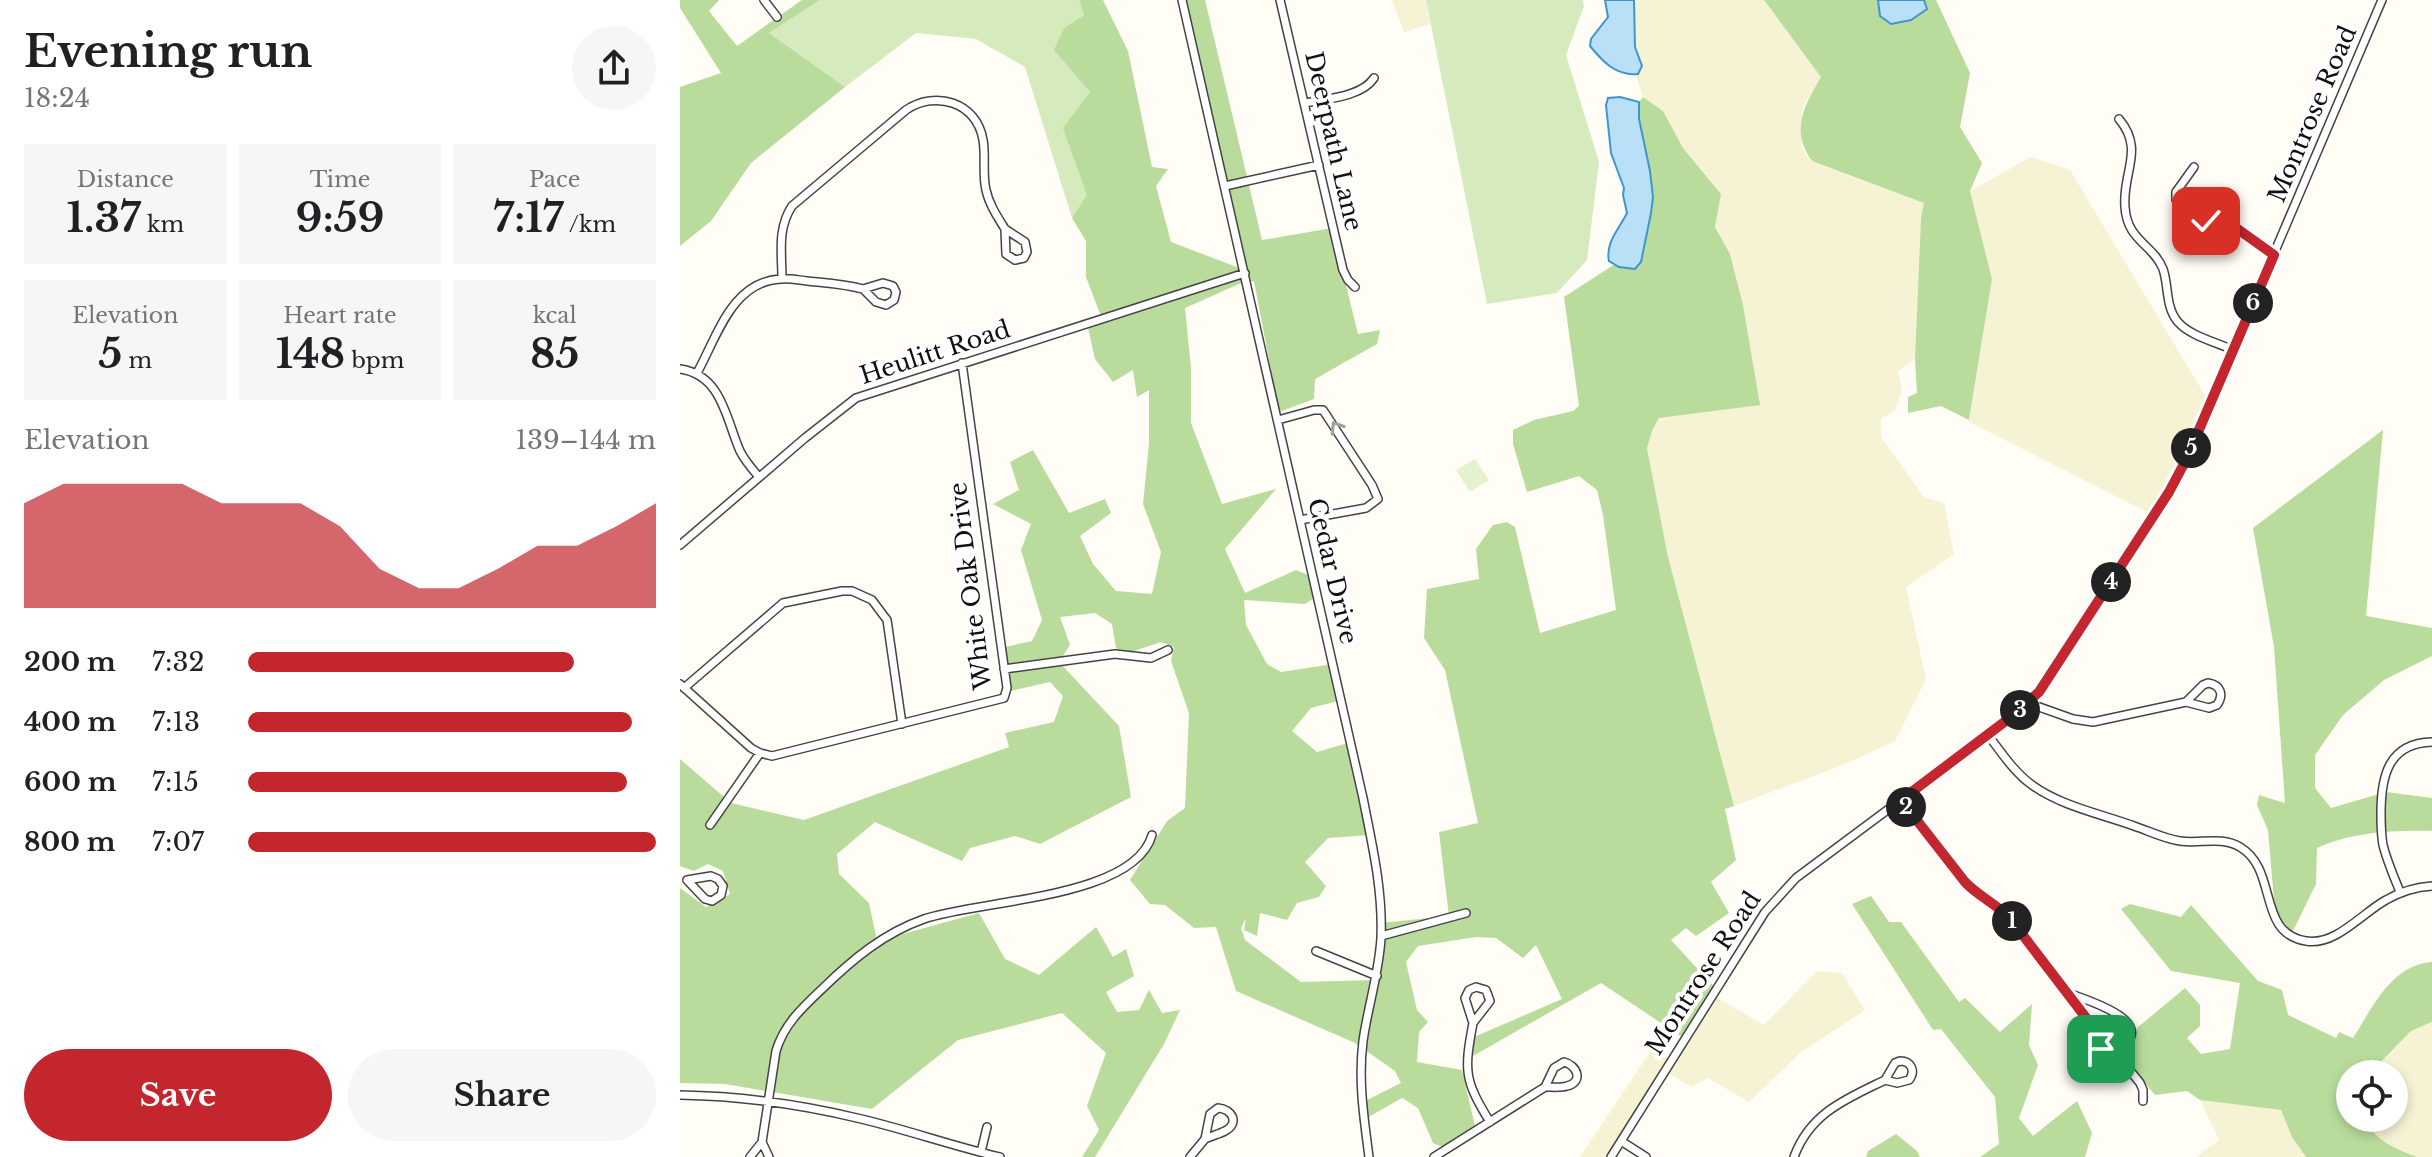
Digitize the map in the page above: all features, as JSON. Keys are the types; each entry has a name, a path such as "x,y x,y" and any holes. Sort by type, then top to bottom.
{"street":[{"path":"764,0 777,17"},
{"name":"Cedar Drive","path":"1182,0 1369,829 1380,891 1381,936 1377,976 1364,1036 1360,1078 1369,1157"},
{"name":"Deerpath Lane","path":"1280,0 1343,270 1355,287"},
{"name":"Montrose Road","path":"1611,1157 1773,902 1796,878 1988,735 2039,692 2169,492 2186,460 2382,0"},
{"path":"1305,103 1357,92 1371,84 1374,78"},
{"path":"782,279 781,232 792,206 906,110 926,100 955,103 977,122 983,140 986,192 1005,229"},
{"path":"2119,119 2129,130 2132,143 2125,191 2129,227 2162,267 2170,308 2178,322 2233,350"},
{"path":"1225,186 1319,165"},
{"path":"2194,167 2176,192 2176,200 2206,221 2225,220 2274,255"},
{"path":"2224,195 2225,220"},
{"name":"Heulitt Road","path":"680,545 849,402 873,391 1245,273"},
{"path":"697,373 735,303 752,288 782,279 863,289"},
{"name":"White Oak Drive","path":"760,753 772,756 783,754 1001,699 1007,691 962,363"},
{"path":"680,369 697,373 717,392 741,452 759,477"},
{"path":"1278,420 1323,410 1378,499 1369,506 1300,520"},
{"path":"710,825 760,753 682,686 783,603 852,591 872,600 882,610 887,620 902,724"},
{"path":"1004,669 1115,654 1153,658 1168,650"},
{"path":"2028,703 2073,719 2105,722 2186,702 2211,708 2220,702 2221,694 2215,685 2208,683 2186,702"},
{"path":"1988,735 2017,772 2047,794 2176,840 2219,841 2244,850 2262,871 2277,922 2295,938 2310,942 2332,937 2400,892 2432,886"},
{"path":"2400,892 2383,843 2381,784 2387,768 2397,755 2414,744 2432,742"},
{"path":"1901,800 1965,882 2002,909 2090,1023 2097,1045 2115,1052 2140,1083 2143,1101"},
{"path":"750,1157 762,1142 776,1051 788,1025 839,973 871,946 904,928 939,915 1091,884 1140,856 1149,846 1152,835"},
{"path":"716,877 721,881 723,892 717,899 705,899 684,878 716,877"},
{"path":"1381,936 1466,913"},
{"path":"1316,951 1377,976"},
{"path":"1473,1023 1465,998 1469,990 1479,987 1489,994 1490,1001 1473,1023 1467,1076 1472,1093 1490,1122"},
{"path":"2069,993 2097,1003 2128,1022 2130,1038 2115,1052"},
{"path":"1434,1157 1545,1087 1569,1085 1576,1079 1576,1069 1568,1062 1558,1064 1545,1087"},
{"path":"1794,1157 1808,1129 1821,1115 1885,1080"},
{"path":"680,1095 768,1102 858,1118 1000,1157"},
{"path":"1190,1157 1205,1139 1212,1111 1220,1107 1228,1110 1233,1119 1230,1128 1205,1139"},
{"path":"981,1152 987,1127"},
{"path":"1621,1141 1646,1157"},
{"path":"762,1142 769,1157"}],"shaded area":[{"path":"1392,0 1426,0 1430,24 1404,32"},
{"path":"1634,0 1764,0 1821,77 1802,109 1801,147 1811,161 1925,203 1921,218 1915,359 1898,371 1902,391 1895,411 1881,419 1881,437 1924,497 1944,503 1954,554 1906,587 1926,679 1895,741 1843,765 1734,806 1668,557 1647,448 1659,418 1759,404 1743,305 1730,254 1715,227 1721,194 1683,148 1663,111 1643,97 1636,75 1642,67 1635,47"},
{"path":"2031,157 2070,170 2209,402 2153,515 1969,422 1992,279 1970,191"},
{"path":"1817,971 1842,973 1865,1010 1800,1053 1749,1102 1708,1078 1691,1087 1665,1071 1611,1157 1580,1157 1652,1049 1671,1060 1712,995 1764,1025"},
{"path":"2432,1022 2432,1157 2417,1157 2387,1145 2373,1132 2408,1132 2408,1060 2383,1060 2411,1031"},
{"path":"2200,1100 2281,1110 2292,1137 2306,1157 2196,1157 2219,1140"}],"green space":[{"path":"680,0 719,0 709,11 737,46 802,0 820,0 769,33 845,87 751,163 711,221 680,246 680,87 721,73 680,8"},
{"path":"820,0 1079,0 1084,15 1064,28 1090,92 1064,129 1088,195 1072,218 1025,67 976,39 916,33 845,87 769,33"},
{"path":"1079,0 1103,0 1128,51 1152,167 1168,169 1156,186 1171,242 1242,269 1179,0 1205,0 1262,240 1332,228 1358,334 1380,330 1377,344 1315,379 1314,399 1279,412 1254,281 1239,284 1185,308 1191,368 1191,423 1222,504 1276,489 1225,549 1245,593 1296,570 1311,576 1316,597 1305,604 1244,600 1246,625 1267,664 1281,672 1333,664 1342,700 1311,708 1292,731 1317,752 1351,742 1369,835 1328,838 1305,862 1326,886 1319,897 1297,903 1287,920 1260,913 1257,936 1244,930 1246,918 1241,928 1245,940 1301,982 1376,980 1380,923 1449,916 1439,832 1478,823 1445,670 1424,638 1427,589 1479,579 1476,549 1493,525 1507,522 1515,527 1540,633 1616,610 1597,490 1579,476 1527,492 1513,444 1513,430 1534,420 1573,411 1579,406 1564,297 1615,264 1619,267 1653,197 1639,119 1639,102 1643,97 1663,111 1683,148 1721,194 1715,227 1730,254 1743,305 1760,405 1659,418 1647,448 1668,557 1734,806 1725,809 1736,860 1711,882 1729,913 1696,936 1686,928 1671,940 1716,989 1685,1039 1601,983 1473,1056 1474,1037 1562,999 1536,945 1523,958 1496,938 1476,937 1418,946 1406,962 1417,1010 1428,1022 1419,1032 1417,1062 1462,1070 1475,1126 1445,1148 1433,1143 1418,1108 1402,1098 1365,1119 1363,1102 1401,1083 1395,1071 1355,1043 1236,991 1216,927 1194,928 1165,905 1150,904 1130,880 1167,821 1185,808 1189,713 1171,661 1174,647 1161,642 1125,654 1116,648 1112,624 1095,613 1060,617 1070,645 1059,662 1119,726 1131,797 1040,844 1015,836 970,848 962,861 875,822 837,854 839,874 869,903 877,941 979,913 1005,959 1039,975 1096,927 1113,957 1126,949 1134,976 1106,992 1117,1012 1139,1010 1149,990 1162,1013 1180,1010 1164,1044 1095,1157 1082,1157 1099,1130 1087,1106 1106,1053 1062,1013 958,1040 872,1109 725,1084 680,1083 680,888 706,907 730,894 723,871 708,864 694,871 680,866 680,759 731,803 804,820 1009,747 1005,733 1054,722 1063,696 1050,682 1006,692 1001,648 1032,641 1042,620 1021,550 1031,524 993,504 1019,490 1010,462 1033,450 1069,513 1105,499 1111,513 1080,536 1093,564 1116,591 1152,594 1161,552 1143,504 1149,443 1149,390 1137,397 1133,370 1113,382 1095,359 1087,323 1102,319 1086,277 1086,241 1072,218 1087,195 1063,128 1090,92 1054,50 1064,28 1084,15"},
{"path":"1426,0 1583,0 1584,6 1566,55 1599,162 1587,260 1557,293 1487,304"},
{"path":"1764,0 1878,0 1880,16 1892,24 1911,20 1926,11 1924,0 1936,0 1970,73 1960,127 1982,163 1970,191 1992,279 1969,420 1941,406 1908,413 1908,397 1917,393 1915,359 1924,203 1812,161 1802,139 1802,119 1821,77"},
{"path":"2383,430 2366,616 2432,628 2432,656 2384,680 2343,715 2315,755 2315,788 2331,808 2386,792 2432,798 2432,831 2373,833 2344,838 2317,848 2316,884 2292,933 2275,911 2268,830 2257,805 2259,795 2285,803 2274,647 2253,528"},
{"path":"1475,459 1489,480 1470,492 1456,470"},
{"path":"1871,896 1889,922 1901,922 1959,1002 1965,998 2000,1032 2032,1004 2029,1045 2038,1065 2019,1118 2033,1136 2077,1101 2092,1133 2085,1157 1980,1157 1999,1144 1995,1097 1941,1029 1933,1030 1852,904"},
{"path":"2130,904 2181,917 2191,905 2258,981 2282,990 2288,1015 2336,1038 2339,1032 2353,1038 2394,979 2418,965 2432,962 2432,1022 2411,1031 2383,1060 2336,1060 2336,1132 2373,1132 2394,1147 2417,1157 2306,1157 2292,1137 2281,1110 2200,1100 2187,1091 2155,1095 2122,1055 2137,1028 2185,988 2200,1005 2200,1026 2187,1038 2201,1054 2230,1049 2240,983 2171,971 2121,909"},
{"path":"1896,1134 1920,1157 1866,1157 1868,1151"}],"water":[{"path":"1605,0 1634,0 1635,47 1642,66 1638,74 1617,70 1590,46 1591,39 1608,17"},
{"path":"1878,0 1924,0 1927,9 1911,20 1891,24 1880,16"},
{"path":"1620,97 1639,102 1639,119 1653,197 1641,262 1635,269 1619,267 1609,261 1608,254 1627,213 1624,188 1611,153 1606,105 1608,98"}],"route":[{"path":"2101,1049 2095,1042 2090,1023 2012,921 1998,905 1965,882 1901,800 2039,692 2169,492 2186,460 2274,255 2225,220 2206,221"}]}
